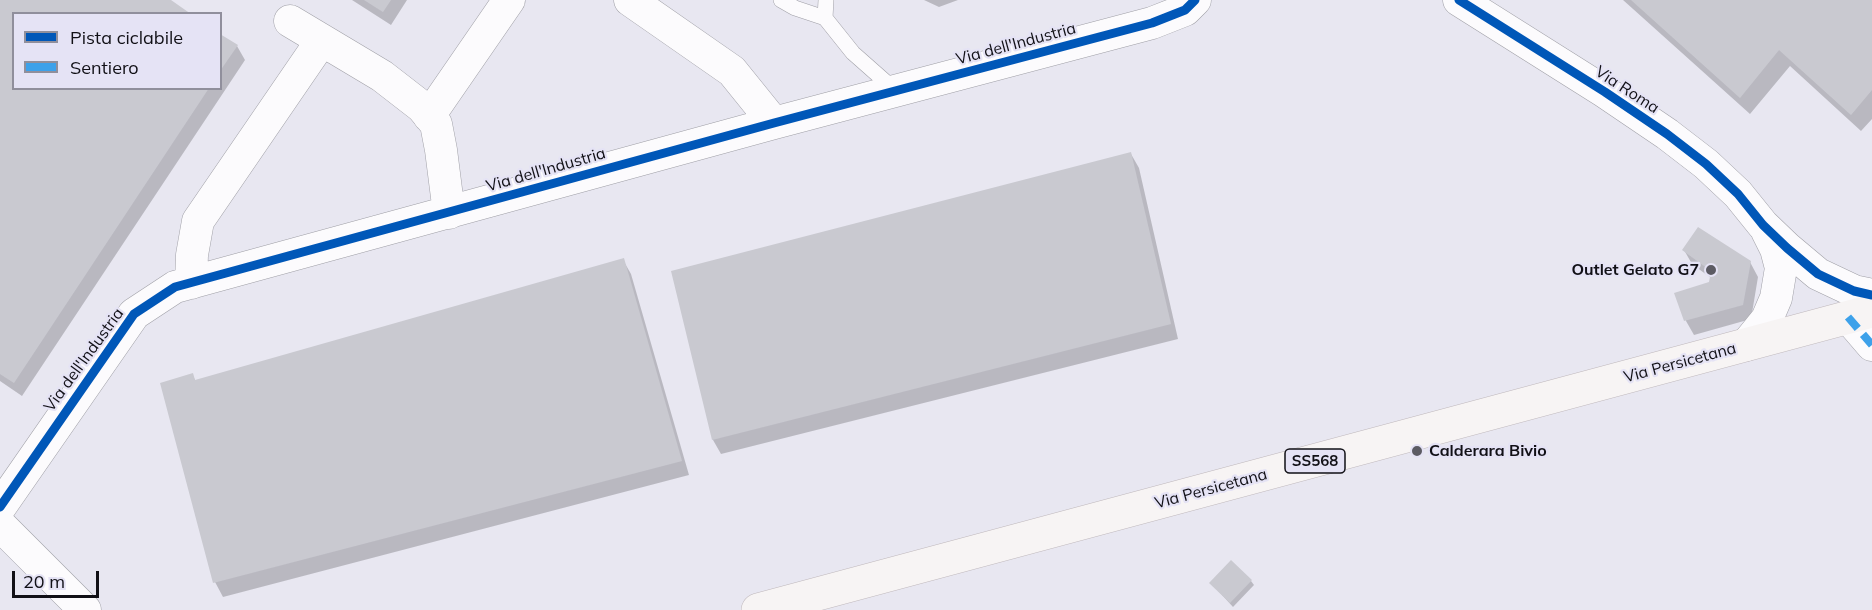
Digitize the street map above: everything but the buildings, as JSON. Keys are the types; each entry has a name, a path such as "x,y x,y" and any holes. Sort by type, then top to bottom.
{"main road":[{"name":"Via Persicetana","path":"758,610 1860,314"}],"street":[{"path":"429,116 509,0"},
{"path":"630,0 732,70 774,123"},
{"name":"Via dell'Industria","path":"0,507 134,314 175,288 774,123 1152,23 1185,10 1195,0"},
{"name":"Via Roma","path":"1459,0 1667,134 1706,164 1738,194 1764,225"},
{"path":"290,21 382,76 422,107 436,124 449,213"},
{"path":"191,283 192,255 198,221 322,40"},
{"path":"1764,225 1818,274 1854,291 1872,295"},
{"path":"1746,345 1767,319 1776,298 1781,268 1776,249 1764,225"},
{"path":"1860,314 1872,345"},
{"path":"0,525 85,610"}],"lane":[{"path":"781,0 795,8 825,18 853,53 896,91"},
{"path":"825,18 826,0"}],"marked path":[{"path":"1848,317 1872,345"}],"cycle path":[{"path":"0,507 134,314 175,287 774,123 1152,23 1185,10 1195,0"},
{"path":"1459,0 1667,134 1706,164 1738,194 1763,225 1818,274 1854,291 1872,295"}],"place":[{"name":"Outlet Gelato G7","path":"1711,270"},
{"name":"Calderara Bivio","path":"1417,451"}]}
